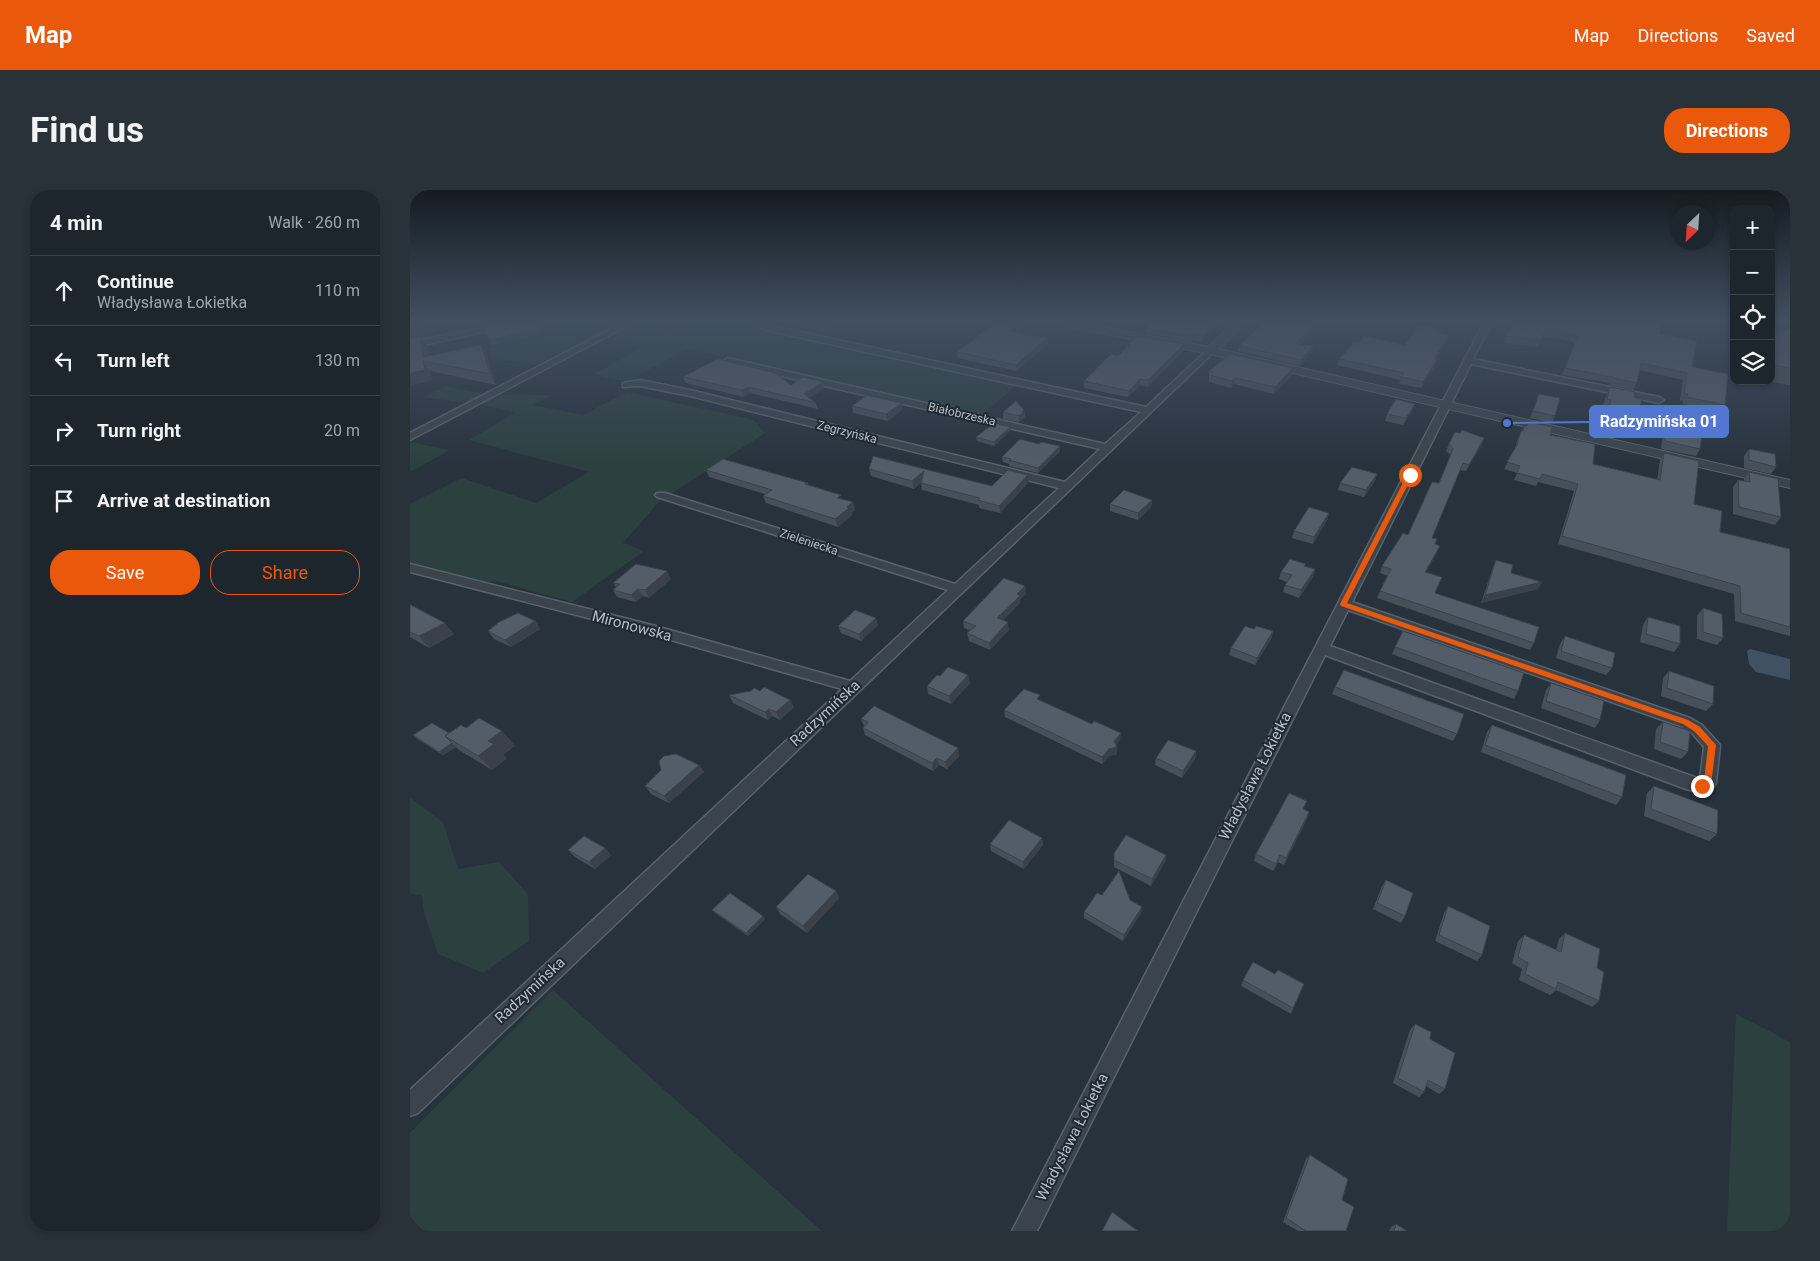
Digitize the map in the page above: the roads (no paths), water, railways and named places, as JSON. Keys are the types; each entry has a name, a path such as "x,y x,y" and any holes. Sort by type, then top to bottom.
{"street":[{"path":"410,437 538,371"},
{"name":"Białobrzeska","path":"770,371 1108,448"},
{"path":"962,371 1148,410"},
{"name":"Radzymińska","path":"410,1105 1190,371"},
{"path":"1296,371 1790,484"},
{"name":"Władysława Łokietka","path":"1024,1231 1320,648 1464,371"},
{"path":"1516,371 1659,400"},
{"name":"Zegrzyńska","path":"626,385 640,383 690,393 1066,486"},
{"name":"Zieleniecka","path":"661,495 958,589"},
{"name":"Mironowska","path":"410,568 652,630 852,687"},
{"path":"1320,648 1692,784 1702,786 1708,782 1712,745 1697,729 1686,722 1343,604"}],"water":[{"path":"1750,649 1790,659 1790,680 1756,672 1749,664 1747,651"}],"place":[{"name":"Radzymińska 01","path":"1507,423"}]}
